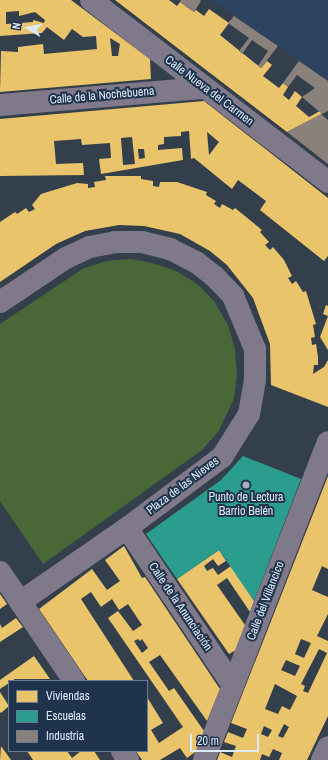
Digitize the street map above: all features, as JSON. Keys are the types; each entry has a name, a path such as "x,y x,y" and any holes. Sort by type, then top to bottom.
{"street":[{"name":"Calle Nueva del Carmen","path":"91,0 328,182"},
{"name":"Calle de la Nochebuena","path":"0,105 204,88"},
{"name":"Plaza de las Nieves","path":"0,302 66,258 90,247 115,242 142,242 170,249 196,262 233,296 255,349 255,380 248,414 222,457 127,528 20,602"},
{"name":"Calle del Villancico","path":"204,760 328,442"},
{"name":"Calle de la Anunciación","path":"127,528 233,686"},
{"path":"0,572 73,680"},
{"path":"322,760 328,747"}],"shaded area":[{"path":"212,0 328,0 328,81 278,46"}],"green space":[{"path":"131,259 152,263 176,271 196,283 214,301 228,325 235,349 237,375 234,399 218,432 202,450 43,564 0,501 0,324 84,268 107,261"}],"building: Viviendas":[{"path":"0,0 71,0 150,59 151,79 0,92 1,51 18,52 18,47 43,44 44,54 97,49 96,36 83,37 72,29 64,40 47,27 42,33 0,36","holes":["19,11 19,16 35,12 45,20 44,23 33,20 33,22 6,24 6,12","110,38 120,44 118,56 112,56"]},
{"path":"115,0 169,0 177,6 180,2 194,12 196,10 204,16 209,9 229,23 220,35 261,68 267,61 272,65 263,76 279,88 283,83 288,87 283,95 289,100 295,91 302,97 296,106 309,117 320,111 322,114 287,132"},
{"path":"204,101 328,198 328,256 324,261 260,210 266,201 238,180 232,189 194,158 191,159 189,131 181,132 181,136 164,137 164,144 158,145 158,150 182,148 183,160 101,174 99,159 111,158 110,143 82,145 81,139 54,141 56,164 83,163 84,175 0,176 0,119","holes":["207,132 219,142 209,155","132,137 135,164 123,165 121,138","138,149 144,149 145,158 139,159"]},
{"path":"105,176 141,176 141,179 153,181 153,186 159,187 160,182 177,182 207,192 206,195 216,201 214,204 220,208 222,204 233,210 235,208 262,230 260,232 269,242 265,245 270,250 273,247 284,260 292,276 288,278 292,284 296,281 303,292 306,291 316,324 313,325 315,337 311,338 312,345 316,344 318,365 314,365 313,374 324,367 328,360 328,407 271,385 270,344 253,298 227,265 210,251 180,234 144,226 119,225 85,231 56,244 0,282 0,222 15,212 17,214 26,208 29,212 35,209 32,205 41,194 77,183 88,184 88,188 95,187 94,182 106,180"},
{"path":"326,305 328,306 328,316 323,314"},
{"path":"328,316 328,350 320,337"},
{"path":"328,476 328,569 322,566 312,590 328,597 328,614 317,636 328,641 328,716 307,760 279,760 282,753 273,749 269,757 262,754 260,760 217,760 220,752 232,757 236,746 224,742 228,732 243,738 247,729 231,723","holes":["301,639 311,643 304,658 295,654","319,649 327,653 308,693 303,691 305,686 301,684","286,660 300,666 295,676 281,670","275,684 297,696 290,710 282,706 278,714 265,709","284,724 289,727 283,738 278,736","264,726 272,730 268,737 261,734"]},
{"path":"124,546 142,578 145,577 220,689 207,721 160,655 149,662 169,691 174,688 204,731 198,750 187,758 180,748 160,760 142,760 137,752 148,752 148,699 163,723 151,730 159,743 183,727 108,618 118,611 133,631 142,625 128,604 119,610 112,599 101,607 91,592 81,599 133,680 87,680 39,609 92,569 107,590 120,581 105,560","holes":["138,639 140,641 142,639 148,648 142,653 134,641"]},
{"path":"219,550 226,561 218,566 213,559 204,566 207,571 213,568 218,575 231,566 254,601 250,612 227,578 217,585 245,625 236,650 229,654 177,579"},
{"path":"0,594 7,604 0,609"},
{"path":"16,618 23,627 0,642 0,624 2,628"},
{"path":"34,656 50,679 8,680 8,684 0,689 0,680"},
{"path":"0,692 8,707 1,713"},
{"path":"1,746 11,760 0,760"},
{"path":"28,752 68,752 72,758 80,752 95,752 100,760 33,760"}],"building: Escuelas":[{"path":"243,456 301,479 254,601 219,550 177,579 146,534 221,480"}],"building: Industria":[{"path":"181,0 201,1 194,12 180,2"},
{"path":"234,16 278,46 261,68 258,66 268,51 252,40 242,54 239,51 249,38 228,23"},
{"path":"299,61 328,81 328,111 322,114 302,97 315,88 297,75 288,87 283,83"},
{"path":"321,114 328,120 328,164 287,132"}],"place":[{"name":"Punto de Lectura Barrio Belén","path":"246,485"}]}
